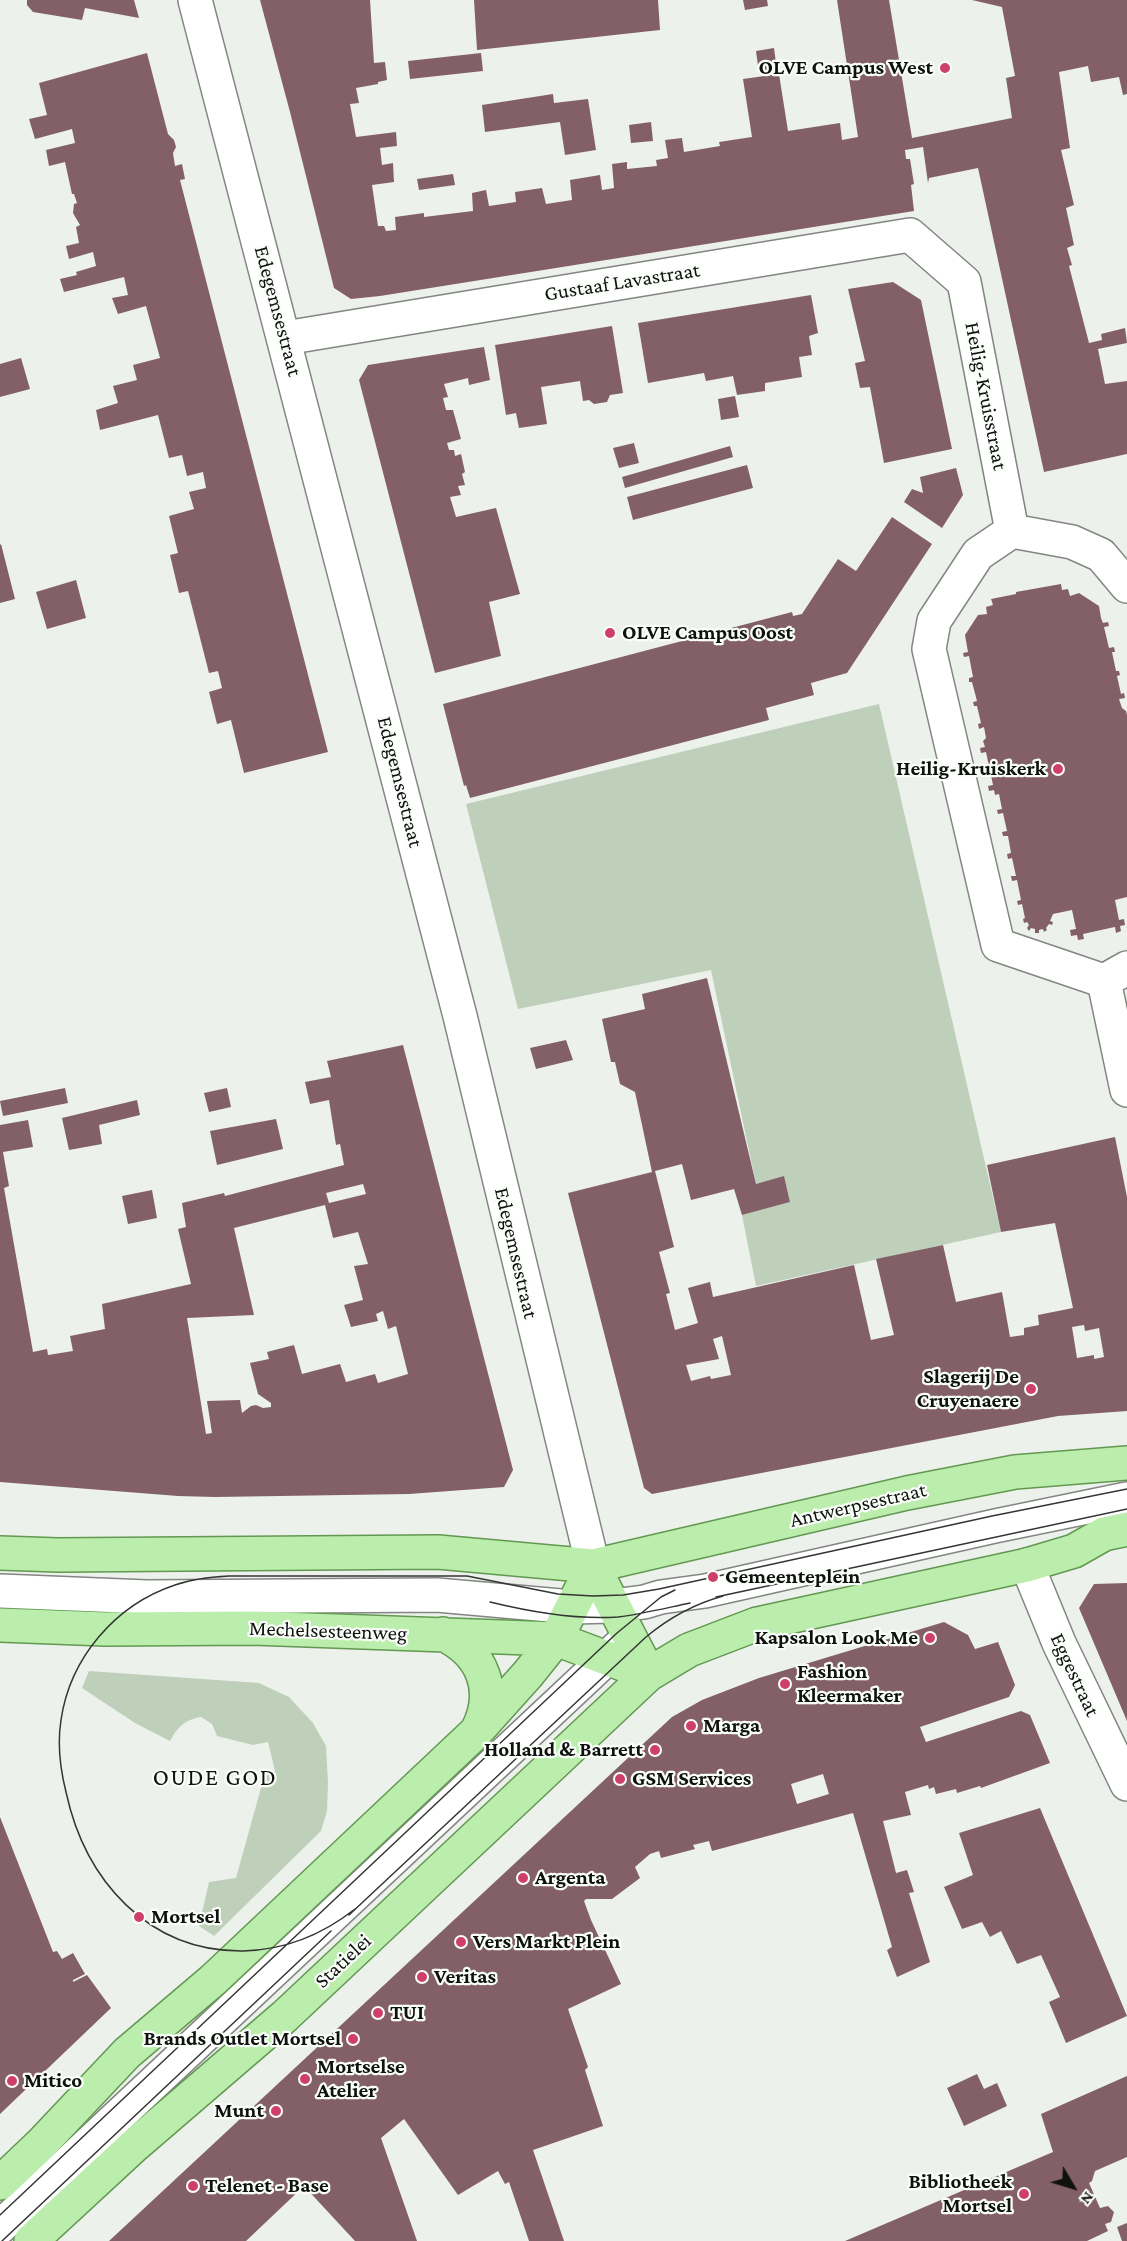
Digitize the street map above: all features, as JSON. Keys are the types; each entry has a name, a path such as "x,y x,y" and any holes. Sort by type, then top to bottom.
{"main road":[{"name":"Antwerpsestraat","path":"592,1566 907,1493 1015,1472 1127,1463"},
{"path":"592,1566 614,1606 618,1647 649,1674 689,1650 757,1624 1027,1564 1074,1551 1104,1534 1127,1529"},
{"path":"0,1553 58,1555 438,1552 592,1566"},
{"path":"0,2182 41,2144 127,2053 213,1980 475,1733 556,1639 592,1566"},
{"name":"Mechelsesteenweg","path":"0,1624 165,1630 253,1628 443,1634 556,1639 618,1647"},
{"path":"443,1634 455,1640 472,1655 484,1675 488,1697 484,1716 475,1733"},
{"name":"Statielei","path":"31,2241 135,2145 285,2016 649,1674"}],"street":[{"name":"Edegemsestraat","path":"195,0 460,1016 592,1566"},
{"name":"Gustaaf Lavastraat","path":"285,338 910,235 948,267"},
{"name":"Heilig-Kruisstraat","path":"948,267 964,282 1012,531"},
{"path":"1127,586 1101,555 1072,542 1012,531 978,554 934,621 929,649 998,945 1116,975 1127,1090"},
{"path":"0,1591 147,1597 437,1596 572,1607 614,1606 705,1591 1127,1499"},
{"path":"58,1555 80,1576 83,1594 80,1606 72,1618 59,1627"},
{"name":"Eggestraat","path":"1027,1564 1059,1643 1127,1784"},
{"path":"0,2227 618,1647 665,1610 705,1591"}],"green space":[{"path":"879,704 1001,1232 756,1286 742,1215 790,1202 784,1177 756,1184 711,970 518,1009 466,804"},
{"path":"89,1671 259,1683 289,1697 313,1723 326,1746 327,1811 321,1831 214,1936 199,1926 209,1882 236,1878 264,1777 275,1771 268,1742 253,1745 217,1736 212,1724 201,1717 182,1725 170,1741 135,1723 82,1688"}],"building":[{"path":"27,0 134,0 139,18 85,8 82,20 33,12 27,5"},
{"path":"260,0 370,0 374,63 385,62 387,80 356,88 359,103 350,104 356,137 396,132 397,146 380,148 382,165 393,163 394,182 372,185 378,226 384,226 386,231 396,230 395,217 424,213 424,217 473,211 472,193 486,190 489,206 516,202 515,192 542,188 546,204 572,200 570,180 600,175 602,190 614,188 612,164 627,162 627,169 657,166 656,160 668,158 665,140 682,138 684,152 720,146 719,142 752,137 743,79 779,74 788,131 840,123 842,140 858,137 837,0 889,0 912,138 1012,118 1006,78 1015,76 1002,7 972,0 1127,0 1127,94 1123,95 1119,77 1091,82 1088,66 1059,72 1070,148 1061,150 1074,205 1066,208 1074,245 1067,248 1072,265 1069,266 1089,343 1102,340 1101,334 1125,328 1127,343 1098,349 1105,384 1127,381 1127,454 1044,472 978,168 929,178 928,183 923,147 905,150 906,159 910,159 914,184 911,185 914,211 351,299 334,288"},
{"path":"474,0 658,0 660,30 477,50"},
{"path":"743,0 767,0 768,6 745,10"},
{"path":"774,48 777,71 759,73 756,51"},
{"path":"147,53 168,134 174,140 176,147 173,153 175,166 182,164 185,179 180,180 328,752 244,773 231,720 217,724 209,692 222,688 218,671 209,673 188,591 179,593 170,555 178,553 169,516 194,509 189,492 206,488 203,472 187,476 182,455 169,458 158,415 100,430 96,410 118,403 113,386 137,380 133,365 160,358 146,306 118,314 112,298 128,295 124,277 64,292 60,279 77,275 76,272 96,266 93,252 69,259 66,246 79,243 76,227 80,225 73,213 74,204 77,203 72,194 65,162 49,166 46,150 75,143 72,129 35,139 29,119 47,115 39,83"},
{"path":"481,53 483,71 410,79 408,61"},
{"path":"553,94 554,103 588,99 596,150 565,155 560,122 485,132 482,105"},
{"path":"651,122 653,141 631,143 629,125"},
{"path":"453,174 455,185 419,190 417,179"},
{"path":"893,282 921,300 952,449 884,463 870,387 860,388 855,363 865,361 848,289"},
{"path":"811,295 818,333 809,336 812,355 799,357 802,377 765,383 765,391 737,395 733,376 706,381 704,373 648,383 638,323"},
{"path":"612,326 623,393 610,395 607,402 594,404 589,400 583,401 580,381 541,387 547,424 519,428 516,413 506,415 495,345"},
{"path":"484,347 490,380 469,385 468,378 444,384 448,397 443,398 446,410 453,410 461,439 447,443 449,450 454,450 455,456 461,454 465,472 462,474 465,485 458,486 461,495 450,497 456,517 496,508 520,594 489,602 501,656 435,673 359,380 368,365"},
{"path":"21,358 30,389 0,397 0,364"},
{"path":"735,396 739,417 721,420 718,399"},
{"path":"634,443 639,463 619,468 613,448"},
{"path":"730,446 733,457 625,488 622,477"},
{"path":"747,465 753,488 633,520 627,497"},
{"path":"956,468 963,495 942,528 904,502 912,489 923,493 920,477"},
{"path":"892,517 932,544 847,673 811,683 814,695 766,708 769,720 470,798 466,785 464,786 443,704 792,612 793,616 802,614 838,559 856,571"},
{"path":"0,545 15,599 0,603"},
{"path":"76,580 86,618 47,629 36,592"},
{"name":"Heilig-Kruiskerk","path":"1061,584 1062,590 1068,589 1070,596 1079,593 1099,606 1103,623 1108,622 1109,626 1104,627 1109,648 1114,647 1115,652 1112,652 1116,671 1119,671 1120,675 1117,676 1121,694 1124,693 1125,698 1119,699 1127,715 1127,897 1115,900 1119,920 1124,919 1125,925 1120,926 1121,931 1116,933 1115,927 1083,934 1084,939 1078,940 1077,935 1071,936 1070,930 1076,929 1072,910 1053,914 1050,921 1053,922 1052,925 1049,924 1044,932 1043,929 1035,933 1035,929 1031,928 1029,931 1027,928 1029,925 1027,922 1024,923 1022,904 1018,905 1017,901 1021,900 1017,880 1012,881 1011,876 1016,876 1012,858 1008,859 1007,854 1011,853 1008,836 1003,836 1002,832 1007,831 1003,813 998,814 997,810 1002,809 999,794 995,795 994,790 989,791 988,786 993,785 986,752 981,753 980,748 985,747 983,741 986,738 984,727 979,729 978,724 981,723 977,706 974,706 973,702 977,701 972,682 969,682 969,678 973,677 969,656 964,657 963,653 968,652 965,635 978,615 987,614 986,607 993,605 991,599"},
{"path":"707,978 756,1184 784,1176 790,1202 742,1215 734,1189 691,1200 682,1164 655,1171 674,1247 659,1252 670,1293 666,1294 675,1330 698,1323 688,1288 710,1282 713,1297 854,1265 871,1340 894,1335 876,1259 943,1245 956,1302 1002,1292 1010,1337 1024,1335 1024,1328 1039,1325 1038,1315 1073,1308 1055,1223 1001,1232 987,1165 1115,1137 1127,1197 1127,1411 1058,1416 652,1494 644,1488 568,1193 652,1172 635,1092 620,1084 615,1062 611,1062 602,1019 645,1009 642,994","holes":["1084,1325 1085,1331 1099,1328 1104,1357 1094,1359 1094,1355 1077,1358 1072,1327","722,1336 731,1375 711,1379 710,1376 691,1381 686,1365 719,1359 713,1339"]},
{"path":"566,1040 573,1060 536,1069 530,1048"},
{"path":"403,1045 513,1470 504,1487 409,1494 215,1497 0,1482 0,1125 28,1120 33,1147 3,1152 9,1186 4,1188 33,1352 47,1349 48,1355 73,1351 70,1336 105,1329 102,1304 191,1284 178,1229 186,1227 182,1203 224,1193 225,1196 344,1165 340,1144 336,1145 329,1100 310,1104 305,1082 331,1077 327,1061","holes":["363,1184 366,1194 329,1203 326,1193","325,1205 333,1238 358,1232 368,1264 354,1266 363,1300 344,1305 351,1327 378,1321 376,1314 383,1311 388,1329 396,1326 408,1374 378,1383 375,1374 346,1382 340,1364 302,1374 294,1345 267,1352 269,1359 250,1363 258,1394 271,1403 271,1407 251,1406 242,1413 240,1400 207,1401 212,1433 206,1434 187,1318 254,1315 234,1228"]},
{"path":"65,1088 68,1103 3,1116 0,1101"},
{"path":"227,1088 231,1107 209,1112 204,1093"},
{"path":"137,1100 140,1115 99,1125 102,1144 69,1150 62,1118"},
{"path":"276,1119 283,1149 217,1165 210,1131"},
{"path":"152,1190 157,1218 128,1224 122,1196"},
{"path":"1127,1583 1127,1721 1079,1608 1094,1584"},
{"path":"944,1622 968,1635 975,1649 998,1642 1015,1685 1009,1697 920,1727 926,1742 1021,1711 1030,1715 1050,1763 981,1788 980,1786 957,1793 956,1789 936,1794 934,1787 929,1789 928,1785 905,1792 911,1815 883,1821 896,1873 907,1870 914,1892 909,1893 930,1962 897,1977 887,1950 892,1947 853,1813 712,1851 709,1841 693,1845 695,1849 661,1858 659,1851 650,1854 635,1867 640,1878 612,1899 586,1899 584,1901 621,1984 568,2009 588,2067 585,2070 603,2126 533,2150 564,2241 529,2241 509,2182 505,2184 498,2171 458,2195 404,2119 381,2138 417,2241 355,2241 304,2186 246,2241 109,2241 672,1717 702,1700 759,1678","holes":["823,1774 829,1794 797,1804 791,1784"]},
{"path":"1040,1808 1127,2016 1066,2043 1049,2002 1060,1997 1041,1955 1017,1964 1001,1931 990,1937 982,1922 962,1929 944,1887 973,1875 959,1833"},
{"path":"0,1817 53,1952 57,1951 62,1959 73,1953 85,1974 73,1982 87,1975 111,2008 0,2114"},
{"path":"977,2074 984,2089 997,2083 1007,2106 964,2126 947,2088"},
{"name":"Bibliotheek Mortsel","path":"1127,2076 1127,2157 1095,2171 1089,2183 1100,2208 1108,2206 1114,2212 1111,2222 1105,2224 1108,2231 1087,2241 845,2241 1053,2152 1041,2114"},
{"path":"1127,2223 1127,2241 1122,2241 1117,2227"}],"tram line":[{"path":"355,1909 316,1933 274,1948 243,1951 209,1948 178,1939 150,1924 126,1905 105,1881 88,1854 75,1824 62,1774 59,1747 61,1720 74,1676 85,1655 115,1620 153,1594 181,1583 229,1576 467,1576 558,1594 623,1595 1127,1489"},
{"path":"716,1597 1127,1509"},
{"path":"0,2215 617,1633 661,1597 675,1590"},
{"path":"349,1915 646,1637 683,1612 723,1596"},
{"path":"490,1602 553,1614 602,1618 690,1603"},
{"path":"2,2241 331,1931"}],"place":[{"name":"OLVE Campus West","path":"945,68"},
{"name":"OLVE Campus Oost","path":"610,633"},
{"name":"Heilig-Kruiskerk","path":"1058,769"},
{"name":"Slagerij De Cruyenaere","path":"1031,1389"},
{"name":"Gemeenteplein","path":"713,1577"},
{"name":"Kapsalon Look Me","path":"930,1638"},
{"name":"Fashion Kleermaker","path":"785,1684"},
{"name":"Marga","path":"691,1726"},
{"name":"Holland & Barrett","path":"655,1750"},
{"name":"GSM Services","path":"620,1779"},
{"name":"Argenta","path":"523,1878"},
{"name":"Mortsel","path":"139,1917"},
{"name":"Vers Markt Plein","path":"461,1942"},
{"name":"Veritas","path":"422,1977"},
{"name":"TUI","path":"378,2013"},
{"name":"Brands Outlet Mortsel","path":"353,2039"},
{"name":"Mortselse Atelier","path":"305,2079"},
{"name":"Mitico","path":"12,2081"},
{"name":"Munt","path":"276,2111"},
{"name":"Telenet - Base","path":"193,2186"},
{"name":"Bibliotheek Mortsel","path":"1024,2194"}],"district":[{"name":"OUDE GOD","path":"215,1778"}]}
